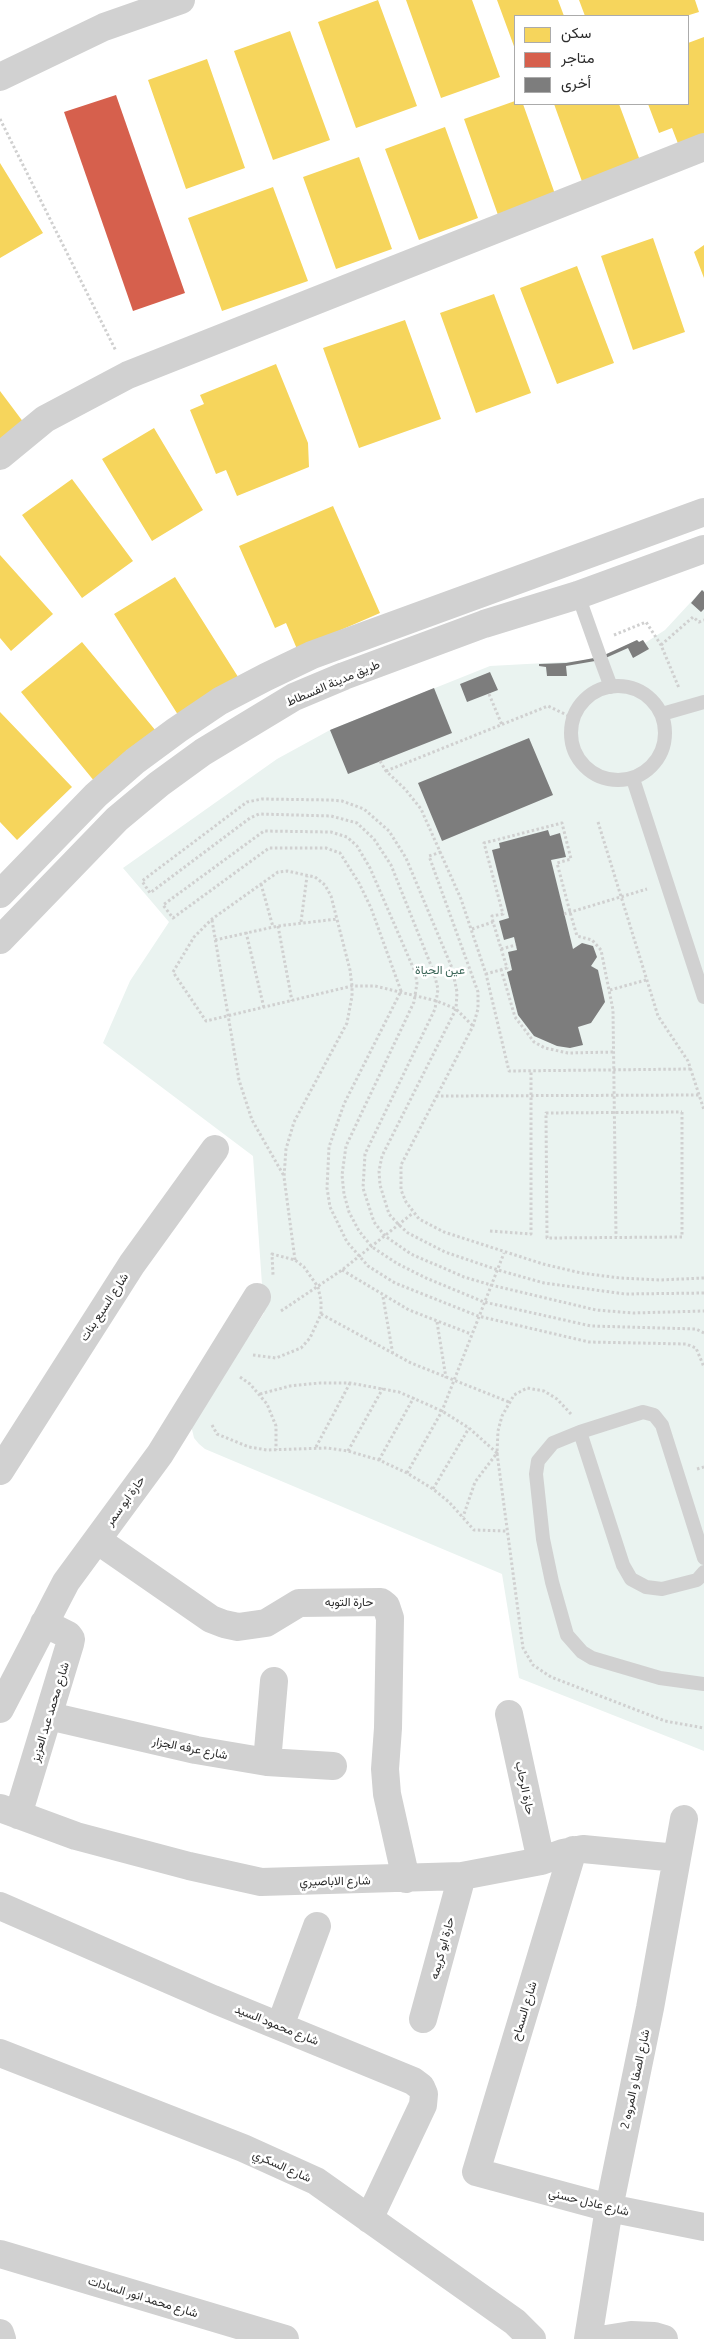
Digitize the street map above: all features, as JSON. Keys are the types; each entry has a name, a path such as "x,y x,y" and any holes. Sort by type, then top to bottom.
{"street":[{"path":"0,77 104,27 182,0"},
{"path":"0,456 46,419 128,375 704,148"},
{"path":"0,894 96,795 135,761 176,730 235,693 312,655 704,512"},
{"name":"طريق مدينة الفسطاط","path":"0,940 124,813 158,784 249,723 294,697 344,676 484,624 578,595 704,549"},
{"name":"شارع السبع بنات","path":"0,1471 132,1264 215,1149"},
{"name":"حارة ابو سمر","path":"0,1709 66,1582 160,1454 268,1298"},
{"name":"حارة التوبه","path":"97,1540 211,1619 224,1624 238,1627 266,1623 299,1603 380,1602 386,1606 390,1618 388,1728 385,1769 387,1794 406,1879"},
{"name":"شارع محمد عبد العزيز","path":"9,1811 50,1716 71,1638 44,1623"},
{"path":"267,1762 274,1681"},
{"name":"حارة الرحاب","path":"509,1714 541,1861"},
{"name":"شارع عرفه الجزار","path":"50,1716 196,1750 267,1762 333,1766"},
{"name":"شارع الاباصيري","path":"9,1811 76,1836 189,1866 261,1882 462,1876 541,1861 583,1848 677,1858"},
{"name":"شارع الصفا و المروه 2","path":"588,2339 609,2208 650,2008 684,1819"},
{"name":"شارع السماح","path":"476,2172 573,1850"},
{"name":"حارة ابو كريمه","path":"423,2019 462,1876"},
{"name":"شارع محمود السيد","path":"0,1906 213,1999 413,2081 421,2087 424,2094 423,2105 369,2219"},
{"path":"280,2026 317,1926"},
{"name":"شارع السكري","path":"0,2053 276,2163 316,2182 515,2322 532,2339"},
{"name":"شارع عادل حسني","path":"476,2172 609,2208 704,2227"},
{"name":"شارع محمد انور السادات","path":"0,2254 286,2339"},
{"path":"0,2333 2,2339"},
{"path":"606,2339 631,2335 654,2336 664,2339"}],"lane":[{"path":"578,595 611,687"},
{"path":"611,687 636,689 656,704 662,714 666,727 666,740 662,753 655,764 633,779 607,780 584,767 572,744 570,731 578,707 587,697 611,687"},
{"path":"662,714 704,702"},
{"path":"633,779 704,996"},
{"path":"704,1558 659,1420 649,1412 643,1412 580,1432 553,1443 538,1461 536,1474 543,1539 552,1582 567,1635 582,1652 592,1658 660,1678 704,1684"},
{"path":"580,1432 623,1565 632,1579 646,1587 662,1589 697,1580 704,1572"}],"path":[{"path":"0,119 128,375"},
{"path":"661,645 693,617 699,622 704,620"},
{"path":"595,643 646,622 661,645 686,707"},
{"path":"489,694 502,725"},
{"path":"386,771 548,706 573,718"},
{"path":"380,761 386,771 414,799 441,852 472,929 486,974 509,1071 691,1069"},
{"path":"704,1293 625,1294 584,1290 544,1283 445,1252 420,1241 399,1226 383,1200 379,1171 382,1156 456,1009 457,992 452,968 406,858 389,831 364,809 354,804 321,800 262,799 247,802 142,882 150,892 254,816 264,814 350,819 364,828 374,839 391,865 434,973 438,989 438,1001 365,1154 362,1188 374,1222 385,1236 411,1254 464,1277 491,1285 596,1310 633,1313 704,1311"},
{"path":"486,974 507,968 492,916 503,914 484,843 562,822 571,859 556,863 577,936 592,940 601,950 610,990 615,1070 616,1238"},
{"path":"598,822 660,1022 679,1045 691,1069 704,1110"},
{"path":"704,1333 688,1329 630,1329 591,1326 484,1302 426,1278 372,1247 359,1230 349,1212 344,1194 343,1160 346,1146 416,995 415,972 370,868 352,841 340,833 264,831 163,905 173,918 269,848 331,849 343,857 359,883 381,935 401,991 344,1104 329,1147 327,1188 330,1207 347,1242 358,1257 380,1274 403,1287 478,1316 589,1342 686,1344 696,1348 704,1367"},
{"path":"441,852 429,856 478,992 478,1009 473,1026 401,1165 401,1190 413,1213 426,1224 444,1232 504,1253 581,1273 659,1280 704,1278"},
{"path":"295,1260 284,1177 286,1149 289,1136 347,1023 351,1005 352,986 329,890 320,881 307,876 282,871 212,919 194,937 172,972 206,1022 352,986 375,986 438,1001 456,1009 473,1026"},
{"path":"301,922 307,876"},
{"path":"564,914 668,883"},
{"path":"261,884 273,927"},
{"path":"212,919 239,1080 246,1104 260,1137 284,1177"},
{"path":"215,940 301,922 337,919"},
{"path":"472,929 493,922"},
{"path":"278,926 292,1001"},
{"path":"246,932 264,1008"},
{"path":"501,949 516,945"},
{"path":"501,970 515,1017 534,1042 545,1048 568,1053 614,1052"},
{"path":"610,990 646,980"},
{"path":"490,1231 531,1234 531,1070"},
{"path":"436,1096 700,1095"},
{"path":"682,1112 682,1237 616,1238 547,1238 546,1113 682,1112"},
{"path":"256,1347 251,1355 264,1358 289,1354 301,1348 310,1338 321,1314 321,1300 318,1287 312,1276 295,1260 272,1254 268,1298 318,1287 399,1226 413,1213"},
{"path":"407,1473 442,1411 504,1253"},
{"path":"342,1270 383,1296 437,1322 471,1334"},
{"path":"383,1296 393,1355"},
{"path":"321,1314 393,1355 453,1382 509,1402"},
{"path":"437,1322 446,1379"},
{"path":"234,1385 243,1369"},
{"path":"239,1376 260,1394 272,1415 277,1438 276,1450"},
{"path":"260,1394 290,1386 320,1382 350,1382 383,1388 414,1397 442,1411 469,1428 497,1453 475,1482 463,1517"},
{"path":"316,1448 350,1382"},
{"path":"348,1451 383,1388"},
{"path":"379,1460 414,1397"},
{"path":"214,1419 213,1428 217,1434 249,1448 276,1450 316,1448 348,1451 379,1460 407,1473 434,1489 474,1530 506,1531"},
{"path":"434,1489 469,1428"}],"green space":[{"name":"عين الحياة","path":"704,590 704,1751 519,1678 502,1574 205,1449 199,1444 194,1438 191,1425 264,1313 253,1156 103,1043 130,981 169,922 123,868 277,759 330,730 490,666 582,661 612,652 637,640 639,642 643,640 645,643 665,630"}],"building: سكن":[{"path":"378,0 417,106 356,128 318,22"},
{"path":"406,0 472,0 500,77 441,98"},
{"path":"497,0 558,0 564,15 514,15 514,46"},
{"path":"579,0 695,0 699,12 689,15 585,15"},
{"path":"290,31 330,140 273,160 234,51"},
{"path":"704,37 704,146 682,154 672,128 659,133 648,105 689,105 689,43"},
{"path":"207,59 245,168 186,189 148,80"},
{"path":"514,101 514,105 523,105 555,194 498,215 464,119"},
{"path":"554,105 619,105 642,166 584,187"},
{"path":"445,127 478,218 419,240 385,149"},
{"path":"359,157 392,249 336,269 303,177"},
{"path":"0,163 43,233 0,258"},
{"path":"273,187 308,281 222,311 188,218"},
{"path":"653,238 685,332 633,350 601,256"},
{"path":"704,245 704,278 694,252"},
{"path":"577,266 614,363 557,384 520,288"},
{"path":"494,294 531,393 476,413 440,313"},
{"path":"405,320 441,419 359,448 323,348"},
{"path":"276,364 308,443 309,467 237,496 226,470 216,474 190,410 204,404 200,395"},
{"path":"0,391 27,427 0,447"},
{"path":"154,428 203,510 152,541 102,459"},
{"path":"72,479 133,561 82,598 22,515"},
{"path":"333,506 380,613 297,649 286,623 275,628 239,546"},
{"path":"0,555 53,614 11,651 0,638"},
{"path":"175,577 240,680 180,718 114,614"},
{"path":"82,642 156,731 95,782 21,692"},
{"path":"0,712 72,787 17,840 0,822"}],"building: متاجر":[{"path":"116,95 185,293 133,311 64,112"}],"building: أخرى":[{"path":"702,590 704,592 704,609 701,612 691,603"},
{"path":"637,640 639,642 643,640 649,649 633,658 628,648 601,660 566,666 567,676 547,676 546,667 539,666 539,664 566,663 600,657"},
{"path":"490,672 498,690 467,702 460,684"},
{"path":"434,688 452,733 348,774 330,730"},
{"path":"529,738 553,795 442,841 418,783"},
{"path":"548,830 550,836 560,833 566,857 551,860 573,949 582,943 593,946 597,957 591,966 598,970 605,1002 591,1023 578,1027 583,1045 570,1048 557,1046 534,1036 518,1015 507,972 512,970 508,952 517,950 514,937 504,940 499,921 509,918 492,850 500,848 499,843"}]}
